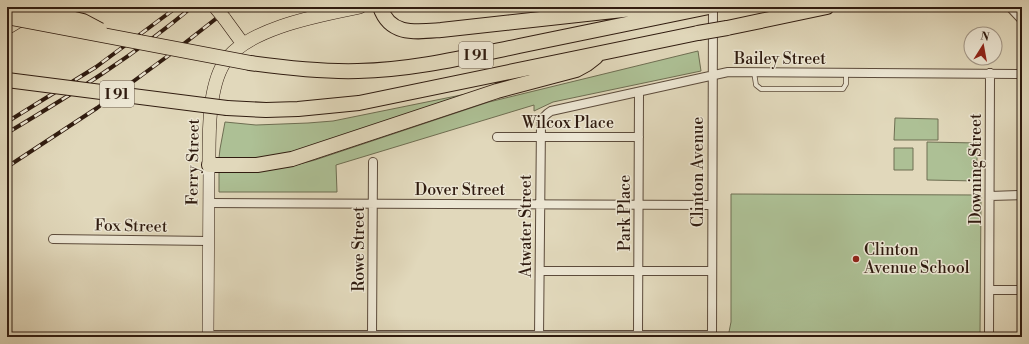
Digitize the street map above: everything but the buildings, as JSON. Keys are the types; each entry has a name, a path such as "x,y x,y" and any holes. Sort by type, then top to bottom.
{"highway":[{"path":"24,7 83,21 111,37"},
{"path":"380,7 386,21 393,26 404,30 424,31 650,7"},
{"name":"I 91","path":"7,80 227,108 266,110 298,109 358,103 827,7"},
{"name":"I 91","path":"7,17 250,63 320,71 358,71 390,69 456,59 704,8"},
{"path":"209,165 257,165 292,159 496,91 576,70 588,64 600,54"}],"main road":[{"path":"7,28 40,7"},
{"path":"215,7 243,44"},
{"name":"Ferry Street","path":"208,336 209,165 211,114 217,80 221,68 227,59 243,44 254,37 299,21 360,7"}],"street":[{"name":"Clinton Avenue","path":"712,336 713,7"},
{"path":"1010,7 1022,20"},
{"name":"Bailey Street","path":"544,116 551,111 728,72 1022,74"},
{"name":"Downing Street","path":"989,337 990,74"},
{"name":"Park Place","path":"638,335 639,92"},
{"name":"Atwater Street","path":"539,336 541,123 544,116"},
{"name":"Wilcox Place","path":"497,137 639,137"},
{"name":"Rowe Street","path":"372,336 373,162"},
{"path":"990,196 1022,196"},
{"name":"Dover Street","path":"209,203 712,205"},
{"name":"Fox Street","path":"53,239 209,241"},
{"path":"540,271 712,271"},
{"path":"990,290 1022,290"},
{"path":"208,336 712,336"}],"lane":[{"path":"754,72 756,85 760,89 843,89 846,84 846,73"}],"green space":[{"path":"698,51 701,71 553,102 534,111 534,105 336,165 337,192 219,192 219,171 288,167 315,160 489,102"},
{"path":"476,92 274,159 219,158 225,122 256,125 333,121"},
{"path":"895,118 938,119 938,140 894,140"},
{"path":"927,142 977,143 977,181 927,180"},
{"path":"894,148 913,148 913,170 894,170"},
{"path":"731,194 981,195 980,337 728,337 731,322"}],"railway":[{"path":"7,122 96,67 177,7"},
{"path":"7,133 102,74 148,42 192,7"},
{"path":"7,167 97,108 172,53 231,7"}],"place":[{"name":"Clinton Avenue School","path":"856,259"}]}
